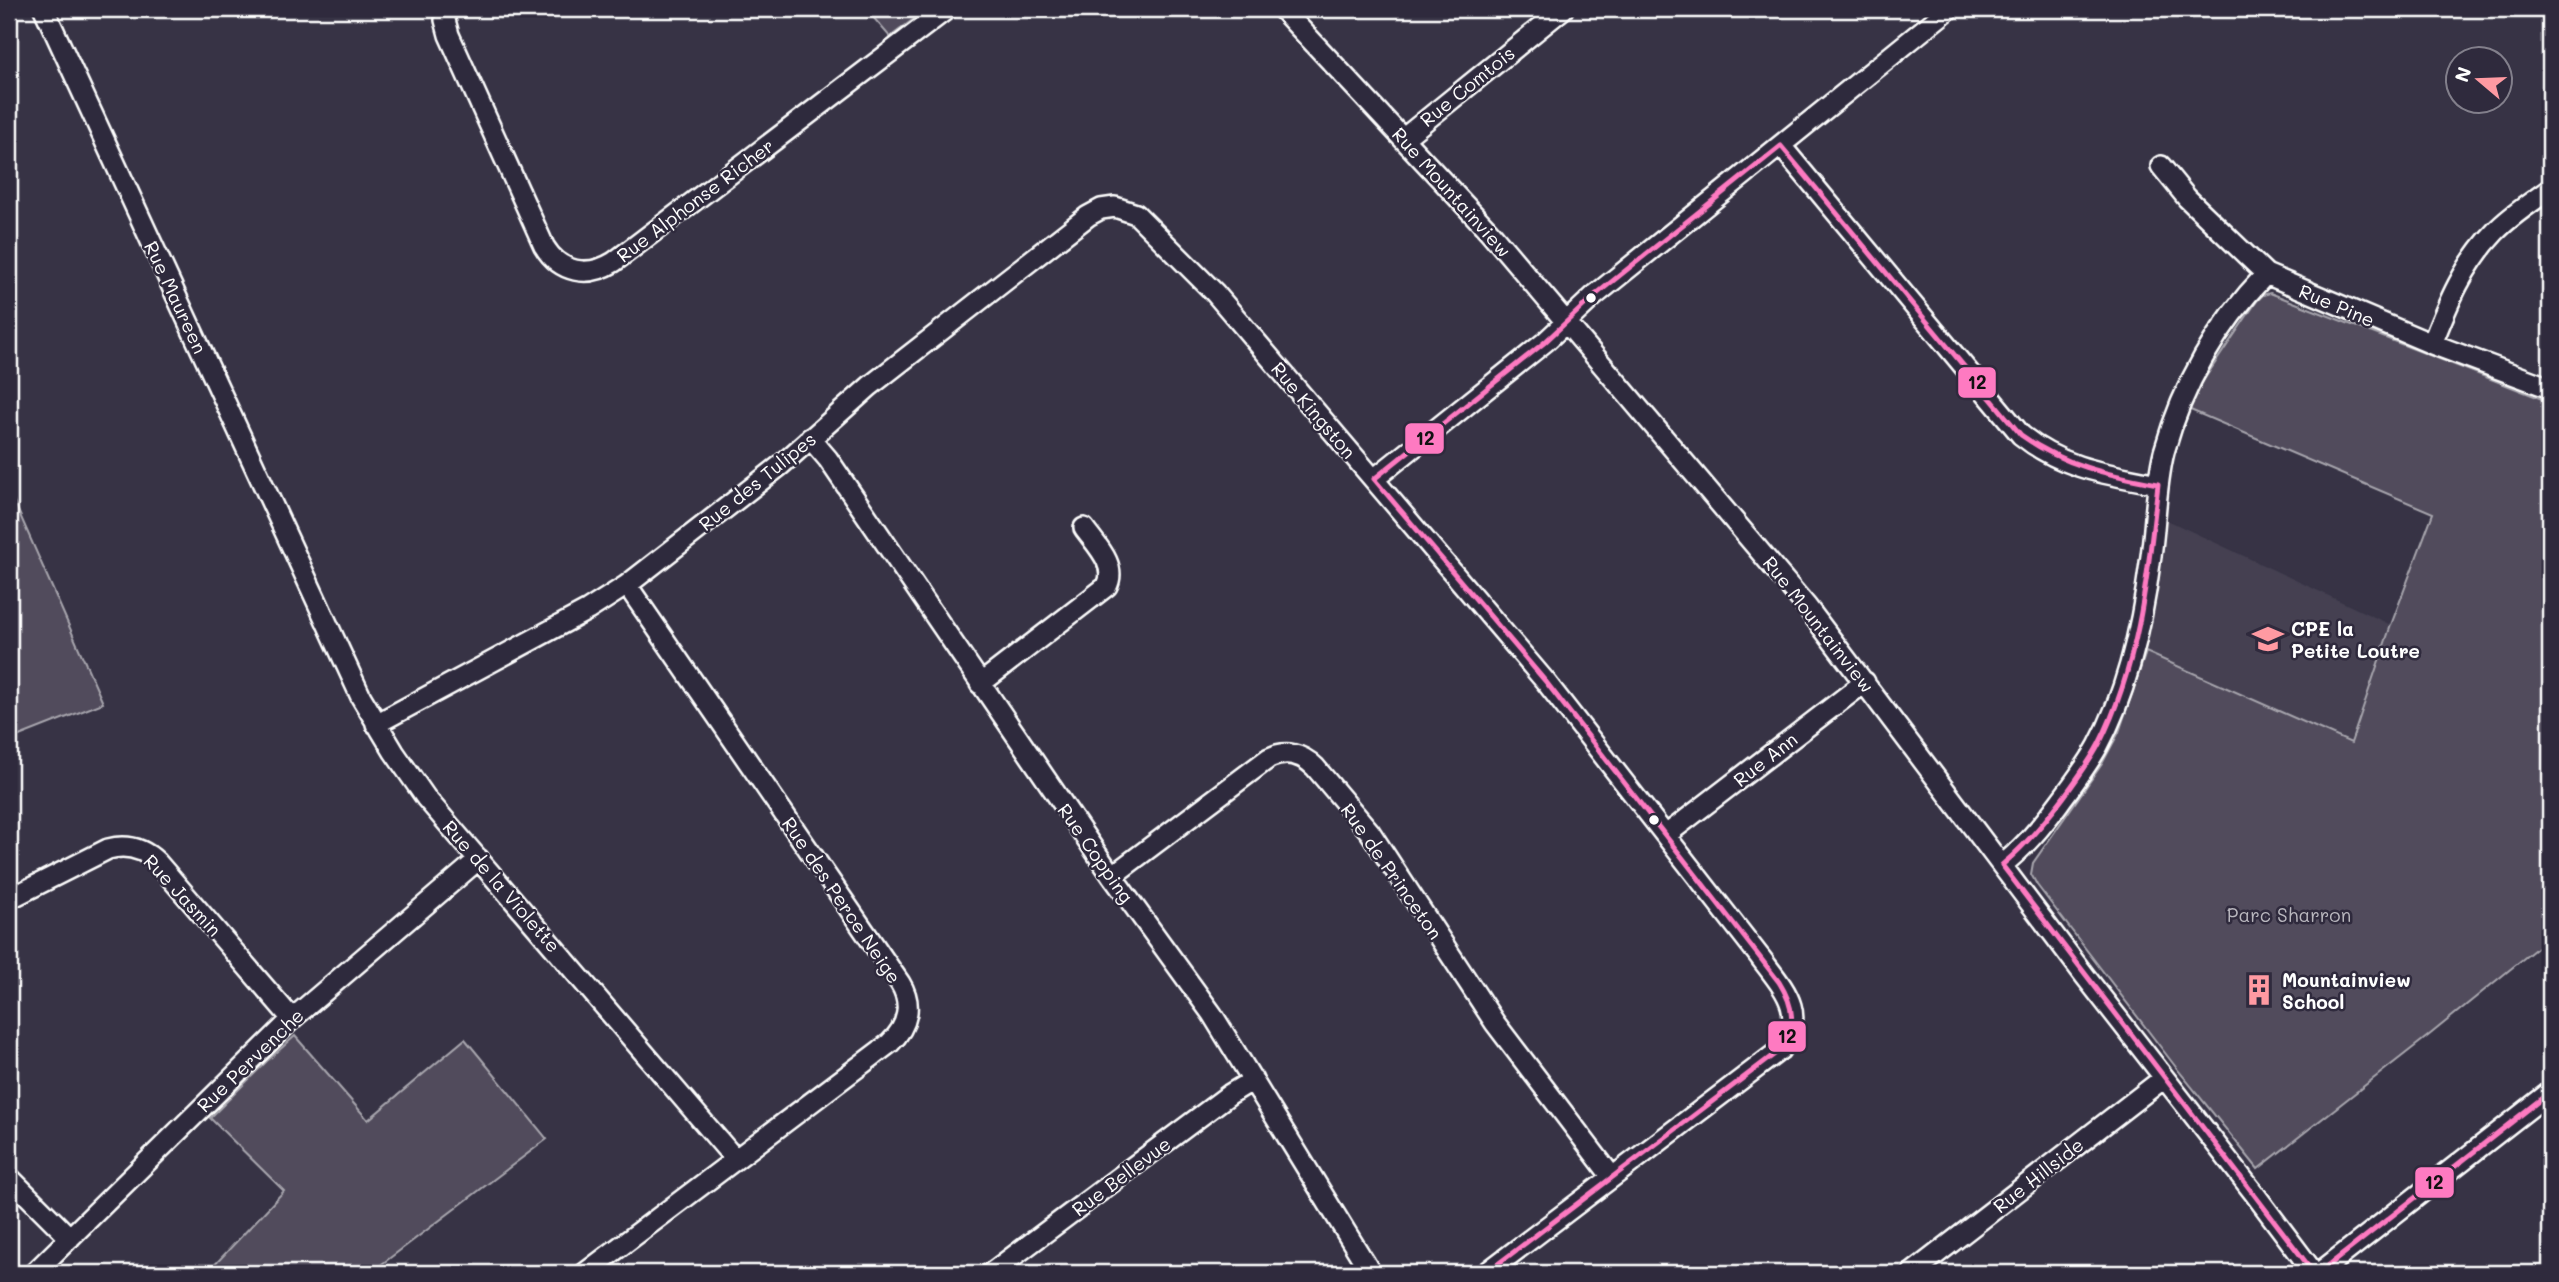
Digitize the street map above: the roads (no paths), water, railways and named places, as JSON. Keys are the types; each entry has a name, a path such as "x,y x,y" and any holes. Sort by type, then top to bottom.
{"street":[{"name":"Rue Maureen","path":"44,9 309,585"},
{"name":"Rue Alphonse Richer","path":"446,9 445,20 449,35 544,246 558,263 571,270 585,272 600,270 614,262 947,9"},
{"name":"Rue Mountainview","path":"1282,9 1404,138 1567,321 1774,567 2164,1078 2317,1273"},
{"name":"Rue Comtois","path":"1404,138 1563,9"},
{"path":"1374,479 1545,342 1594,296 1949,9"},
{"path":"1781,146 2021,435 2039,450 2075,466 2158,484"},
{"name":"Rue Pine","path":"2161,166 2187,198 2266,274 2432,344 2550,388"},
{"path":"2432,344 2455,288 2476,254 2509,220 2550,189"},
{"name":"Rue des Tulipes","path":"376,724 588,610 627,584 781,465 870,386 1088,216 1101,209 1115,207"},
{"name":"Rue Kingston","path":"1115,207 1130,210 1142,218 1201,278 1374,479 1546,682 1788,995 1793,1009 1791,1031 1785,1044 1612,1177"},
{"path":"2002,866 2023,849 2098,746 2118,701 2130,662 2150,564 2158,484 2170,435 2203,358 2228,317 2266,274"},
{"name":"Rue Copping","path":"810,439 828,459 1112,877 1212,1014 1371,1273"},
{"path":"980,684 1107,586 1111,576 1110,567 1084,528"},
{"name":"Rue des Perce Neige","path":"585,1273 890,1043 904,1026 907,1004 900,983 627,584"},
{"name":"Rue de la Violette","path":"309,585 376,724 414,782 735,1159"},
{"name":"Rue Ann","path":"1666,835 1864,682"},
{"name":"Rue de Princeton","path":"1112,877 1269,758 1287,754 1305,759 1315,767 1370,832 1495,1023 1612,1177"},
{"name":"Rue Jasmin","path":"9,899 108,849 123,846 138,849 157,862 292,1018"},
{"name":"Rue Pervenche","path":"34,1273 292,1018 479,859"},
{"name":"Rue Hillside","path":"1912,1273 2164,1078"},
{"name":"Rue Bellevue","path":"991,1273 1230,1094 1253,1080"},
{"path":"2317,1273 2550,1092"},
{"path":"9,1177 70,1238"},
{"path":"1486,1273 1612,1177"}],"place":[{"name":"CPE la Petite Loutre","path":"2268,639"},
{"name":"Mountainview School","path":"2259,990"}],"park label":[{"name":"Parc Sharron","path":"2289,914"}]}
